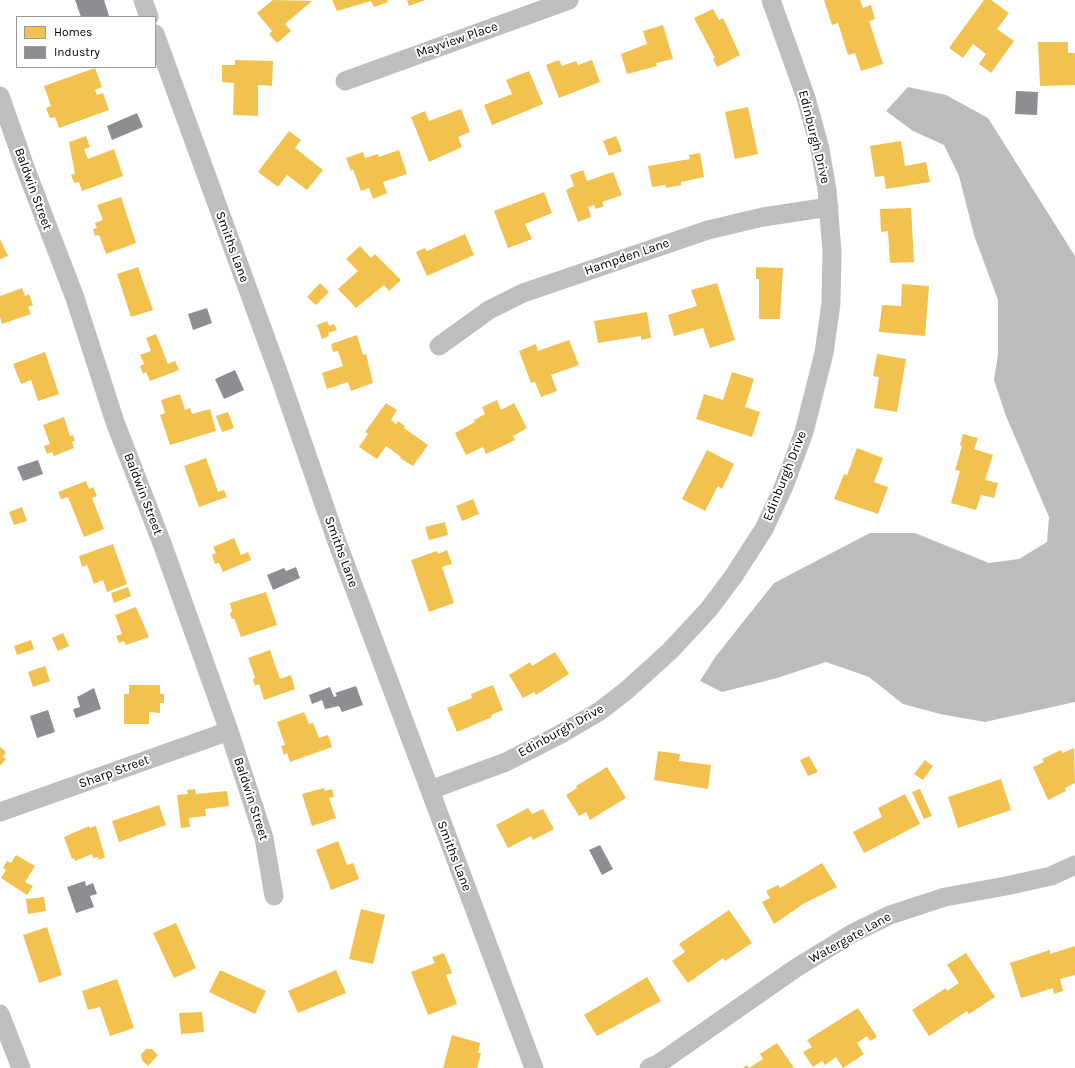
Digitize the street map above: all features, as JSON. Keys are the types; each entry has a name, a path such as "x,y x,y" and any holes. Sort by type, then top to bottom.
{"street":[{"path":"143,0 149,16"},
{"name":"Mayview Place","path":"345,81 569,0"},
{"name":"Edinburgh Drive","path":"430,790 506,762 559,735 600,711 627,690 670,651 709,609 733,578 764,529 784,486 813,403 824,353 831,303 832,252 829,207 820,149 806,98 771,0"},
{"name":"Smiths Lane","path":"156,37 281,380 337,542 534,1068"},
{"name":"Baldwin Street","path":"0,96 26,170 75,298 115,422 163,546 229,731 264,838 274,896"},
{"name":"Hampden Lane","path":"439,346 489,310 530,290 708,230 763,217 829,207"},
{"name":"Sharp Street","path":"0,812 229,731"},
{"name":"Watergate Lane","path":"649,1068 658,1064 796,968 853,934 890,915 945,897 1052,876 1075,865"},
{"path":"0,1014 21,1068"}],"shaded area":[{"path":"908,87 946,95 988,118 1075,256 1075,702 985,722 940,714 903,704 869,677 826,662 777,678 722,692 700,681 716,656 774,583 870,533 915,533 989,563 1019,559 1047,542 1049,517 1006,416 994,380 998,354 998,300 974,235 959,176 944,145 913,131 886,111"}],"building: Homes":[{"path":"273,0 312,1 285,24 291,31 277,43 269,34 272,31 257,13"},
{"path":"332,0 387,0 388,2 374,7 371,1 337,11"},
{"path":"407,0 425,0 409,6"},
{"path":"824,0 860,0 863,8 871,5 875,19 869,21 883,64 861,71 855,53 848,55 838,23 832,25"},
{"path":"984,0 991,0 1009,13 997,29 1014,41 991,73 979,64 986,54 973,44 963,58 949,48"},
{"path":"713,9 719,20 723,18 740,55 717,67 713,59 715,58 694,18"},
{"path":"663,25 673,59 656,63 657,66 627,74 621,54 647,44 643,31"},
{"path":"1038,42 1068,42 1068,53 1075,53 1075,85 1040,86"},
{"path":"235,60 273,61 272,86 258,85 258,116 233,115 234,83 222,82 222,65 235,65"},
{"path":"559,60 562,66 576,61 578,65 592,60 600,82 559,98 546,65"},
{"path":"95,68 102,87 95,90 97,95 103,93 109,110 59,128 55,117 50,118 46,108 51,106 44,86"},
{"path":"529,71 543,104 492,125 484,105 512,94 506,80"},
{"path":"748,107 758,154 735,159 725,112"},
{"path":"461,109 470,132 458,137 462,147 429,162 411,117 425,111 429,121"},
{"path":"289,131 301,140 295,148 323,170 307,190 287,175 278,187 258,172"},
{"path":"86,136 90,147 84,149 88,159 114,149 123,176 82,191 79,182 74,183 71,175 75,174 69,142"},
{"path":"616,136 622,151 609,156 603,141"},
{"path":"901,141 905,166 926,162 930,182 886,189 884,176 875,177 870,146"},
{"path":"399,150 407,174 383,182 387,193 373,199 369,188 361,191 353,169 351,171 346,158 363,152 365,158 378,154 379,157"},
{"path":"700,153 704,177 681,182 681,185 666,188 665,185 652,187 648,166 690,159 689,155"},
{"path":"583,170 587,181 613,172 622,195 602,202 604,206 596,209 594,205 588,207 591,217 578,222 566,190 574,186 570,175"},
{"path":"544,192 552,213 525,224 532,239 508,248 494,211"},
{"path":"121,197 136,243 106,254 99,235 95,236 93,229 97,228 95,223 103,220 97,205"},
{"path":"911,208 914,262 890,263 888,231 881,232 880,209"},
{"path":"465,234 474,255 427,276 416,252 425,248 427,251"},
{"path":"0,239 8,256 0,259"},
{"path":"360,246 371,258 375,254 401,280 389,291 384,285 356,308 338,289 358,271 346,259"},
{"path":"138,267 153,310 131,317 117,274"},
{"path":"756,267 783,268 780,319 759,319 759,279 756,279"},
{"path":"320,283 329,292 316,305 307,297"},
{"path":"717,283 735,340 710,348 703,328 674,336 668,315 697,306 691,290"},
{"path":"902,284 929,286 925,336 879,332 882,305 901,306"},
{"path":"22,288 25,296 29,294 33,305 28,307 31,314 2,324 0,317 0,296"},
{"path":"647,312 651,338 641,340 641,336 598,343 594,321"},
{"path":"327,321 329,326 334,324 337,330 328,333 329,336 322,339 317,325"},
{"path":"156,334 168,364 175,361 179,370 150,381 146,372 143,374 140,366 144,364 140,355 151,351 146,338"},
{"path":"357,335 363,355 366,354 373,383 351,391 348,382 327,389 322,373 343,366 338,351 333,352 331,344"},
{"path":"569,340 579,365 551,375 557,391 541,397 535,382 531,383 519,351 536,344 538,351"},
{"path":"45,352 59,394 38,401 31,380 21,384 13,364"},
{"path":"877,354 906,359 897,412 874,408 879,377 873,376"},
{"path":"732,372 754,379 745,407 760,412 752,437 696,419 704,394 723,400"},
{"path":"180,394 185,410 190,408 192,414 210,409 216,431 170,445 160,415 165,413 161,400"},
{"path":"497,400 501,410 514,403 527,428 513,436 515,440 486,454 483,447 466,455 455,433 475,422 474,420 485,414 482,407"},
{"path":"386,403 397,410 391,420 396,424 398,421 405,426 404,428 428,445 413,466 400,458 401,457 386,446 377,459 359,447 368,434 365,432"},
{"path":"228,412 234,428 222,432 216,416"},
{"path":"64,417 70,436 73,435 75,441 72,442 74,448 54,456 52,452 47,454 44,446 50,444 43,425"},
{"path":"963,434 978,438 974,449 993,455 985,480 998,483 994,498 981,495 976,510 951,503 960,471 955,470 962,446 960,445"},
{"path":"857,448 883,458 874,482 888,487 878,514 834,499 844,474 847,475"},
{"path":"707,450 734,464 722,489 718,486 705,511 682,499"},
{"path":"206,458 218,492 224,490 227,497 199,507 184,466"},
{"path":"86,481 89,489 93,487 97,496 92,498 104,529 84,537 68,497 61,499 58,492"},
{"path":"473,499 479,514 462,521 456,506"},
{"path":"22,507 27,521 14,525 9,512"},
{"path":"445,522 448,535 429,540 425,527"},
{"path":"234,538 241,555 248,552 251,560 223,572 219,563 215,564 212,555 216,553 213,547"},
{"path":"113,544 127,584 107,592 103,580 94,584 87,565 82,567 79,556"},
{"path":"447,550 452,564 442,567 454,603 429,612 411,560 437,551 438,554"},
{"path":"128,587 131,596 114,603 111,593"},
{"path":"266,592 277,625 241,637 234,618 232,619 230,614 232,611 230,603"},
{"path":"136,607 149,637 126,645 124,641 119,643 116,636 122,634 115,615"},
{"path":"63,633 69,646 58,651 52,638"},
{"path":"31,640 34,649 17,655 14,646"},
{"path":"270,650 280,679 291,675 295,689 264,700 259,684 255,686 253,680 255,677 248,658"},
{"path":"555,652 569,674 536,695 534,692 523,698 509,675 530,662 532,666"},
{"path":"45,666 50,681 33,687 28,672"},
{"path":"129,685 160,685 160,694 164,694 164,703 160,703 160,713 149,712 149,724 124,724 124,694 129,694"},
{"path":"493,685 503,710 491,715 492,717 457,732 447,708 472,698 471,694"},
{"path":"304,712 309,724 313,723 319,738 328,735 332,747 290,762 287,753 284,755 281,746 285,745 277,722"},
{"path":"0,747 6,752 3,757 6,759 0,766"},
{"path":"1074,748 1075,783 1065,788 1066,791 1048,800 1033,767 1044,762 1042,759 1061,750 1063,753"},
{"path":"658,751 680,754 679,761 711,765 708,789 654,780"},
{"path":"809,756 818,772 808,776 800,760"},
{"path":"925,760 933,766 923,780 914,774"},
{"path":"607,767 626,798 590,820 586,812 579,816 566,795 577,788 576,786"},
{"path":"1001,779 1011,810 958,828 948,797"},
{"path":"324,788 325,791 332,789 334,797 329,798 336,818 312,826 302,794"},
{"path":"195,789 196,794 227,791 229,806 205,809 206,816 189,818 190,827 181,828 177,795 188,794 187,790"},
{"path":"920,789 932,816 924,819 912,792"},
{"path":"905,794 920,824 864,853 853,832 882,817 878,808"},
{"path":"159,805 166,825 119,842 112,821"},
{"path":"528,808 532,814 543,809 554,829 533,840 531,836 508,848 496,825"},
{"path":"89,826 89,828 96,826 105,857 99,860 98,857 93,858 92,854 75,861 74,858 72,859 64,837"},
{"path":"338,841 347,865 353,863 359,879 331,890 316,850"},
{"path":"16,855 35,866 25,882 33,886 27,895 1,878 6,870 3,868 7,861 11,863"},
{"path":"822,863 837,887 803,904 774,924 762,902 770,898 766,891 778,885 780,888"},
{"path":"44,897 46,911 28,914 26,899"},
{"path":"361,909 385,915 373,964 349,959"},
{"path":"729,910 752,943 725,961 723,958 688,983 672,961 685,952 679,944"},
{"path":"176,923 196,968 174,978 153,933"},
{"path":"47,927 62,975 39,983 23,935"},
{"path":"1075,946 1075,975 1060,979 1063,991 1054,994 1053,988 1021,998 1010,963 1050,950 1050,954"},
{"path":"444,953 452,973 446,975 457,1004 428,1015 411,972 435,963 432,957"},
{"path":"966,953 995,997 969,1014 967,1011 929,1036 912,1010 946,988 947,991 959,983 947,965"},
{"path":"220,970 266,991 255,1014 209,992"},
{"path":"336,970 346,993 298,1013 288,991"},
{"path":"647,977 661,1001 597,1036 584,1015"},
{"path":"117,979 134,1028 110,1036 100,1007 88,1010 82,991"},
{"path":"858,1008 877,1037 870,1041 867,1036 857,1043 864,1054 843,1068 836,1057 825,1065 822,1061 813,1067 803,1052 812,1047 807,1040"},
{"path":"202,1012 204,1032 181,1034 179,1013"},
{"path":"452,1035 480,1043 478,1053 481,1053 477,1068 443,1068"},
{"path":"777,1043 794,1068 749,1068 763,1059 760,1054"},
{"path":"146,1049 152,1049 158,1055 148,1066 142,1060 141,1054"}],"building: Industry":[{"path":"75,0 104,0 109,16 81,16"},
{"path":"1016,91 1038,92 1037,115 1015,114"},
{"path":"137,113 143,127 112,140 107,126"},
{"path":"207,308 212,323 193,330 188,314"},
{"path":"235,370 244,390 224,399 215,379"},
{"path":"38,460 43,474 23,481 17,467"},
{"path":"296,567 300,578 273,590 267,575 284,568 286,571"},
{"path":"356,686 363,705 342,712 339,706 325,709 322,700 312,704 309,695 330,687 334,697 337,696 335,693"},
{"path":"94,688 101,709 76,718 73,709 80,707 77,697"},
{"path":"48,710 55,732 37,738 30,716"},
{"path":"600,845 613,869 602,875 589,850"},
{"path":"85,881 86,886 93,883 97,894 90,896 94,907 76,913 67,887"}]}
